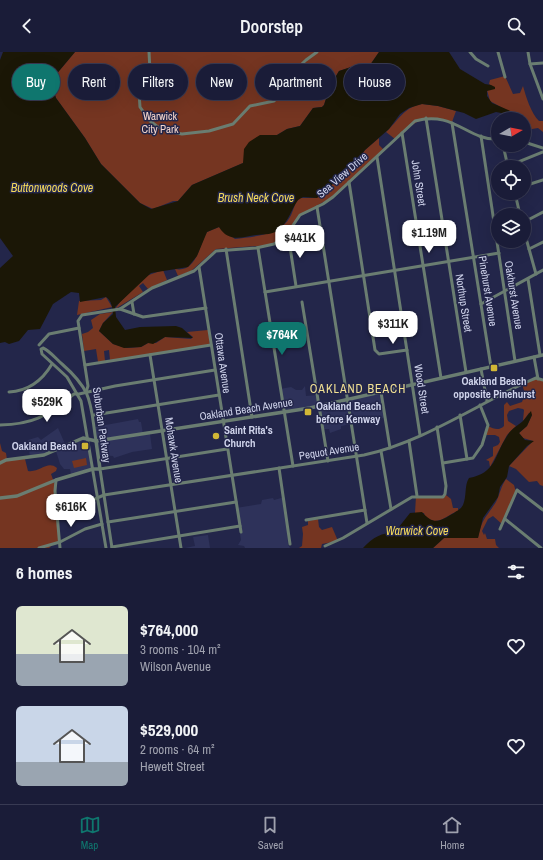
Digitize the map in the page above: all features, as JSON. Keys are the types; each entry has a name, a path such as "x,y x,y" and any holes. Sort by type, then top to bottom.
{"street":[{"path":"149,52 150,72 139,93 140,107 155,124 171,132 182,134 209,131 233,124 250,106 274,101 284,89 289,76 317,52"},
{"path":"470,52 476,59 488,66"},
{"path":"498,52 505,77"},
{"path":"528,52 530,64 541,90 543,99"},
{"path":"530,64 543,63"},
{"path":"426,118 438,119 452,123 487,139 491,139"},
{"name":"Sea View Drive","path":"118,310 152,288 186,275 199,267 213,253 226,249 258,248 279,242 288,234 300,215 317,208 328,201 402,132 415,121 426,118"},
{"name":"Northup Street","path":"426,118 466,372"},
{"name":"Pinehurst Avenue","path":"452,123 491,367"},
{"name":"John Street","path":"402,132 440,378"},
{"name":"Oakhurst Avenue","path":"481,136 515,361"},
{"path":"531,144 543,148"},
{"path":"523,160 543,152"},
{"name":"Wood Street","path":"377,156 420,435"},
{"path":"531,184 543,180"},
{"path":"349,182 374,349 377,353 407,350"},
{"path":"317,208 368,523"},
{"path":"531,218 543,212"},
{"path":"288,234 296,286"},
{"path":"536,274 529,249 543,242"},
{"path":"258,248 293,466"},
{"path":"226,249 252,417"},
{"path":"265,292 499,253"},
{"name":"Ottawa Avenue","path":"199,267 241,532"},
{"path":"481,304 543,270"},
{"path":"528,279 541,355"},
{"path":"132,302 134,314"},
{"path":"302,302 328,461"},
{"path":"39,345 49,334 79,328 78,321 82,315 118,310 141,316 150,316 206,308"},
{"name":"Suburban Parkway","path":"79,328 88,386 86,392 94,415 96,441 112,547"},
{"path":"84,366 211,345"},
{"path":"79,394 67,377 42,354 41,349 45,348 72,373 86,392"},
{"name":"Mohawk Avenue","path":"150,355 181,548"},
{"name":"Oakland Beach Avenue","path":"89,439 96,441 162,432 319,406 541,355"},
{"path":"534,356 538,379"},
{"path":"9,392 20,391 36,384 44,377 52,364"},
{"path":"481,369 487,401"},
{"path":"0,425 20,424 35,420 53,411 74,394 96,389 215,370"},
{"name":"Pequot Avenue","path":"58,515 104,495 328,461 381,451 409,441 529,380 543,380"},
{"path":"381,392 390,448"},
{"name":"Suburban Parkway","path":"79,394 89,439 106,548"},
{"path":"94,415 219,395"},
{"path":"443,463 474,458 476,455 486,436 488,421 480,405"},
{"path":"460,415 467,459"},
{"path":"325,546 412,497 436,497 444,495 446,491 437,427"},
{"path":"0,463 6,460 44,456 79,440 89,439"},
{"path":"409,441 417,496"},
{"path":"0,498 20,495 56,480 93,469 227,449"},
{"path":"381,451 391,509"},
{"path":"279,468 290,544"},
{"path":"56,480 55,490 60,548"},
{"path":"500,529 517,490 543,510"},
{"path":"39,548 60,542 85,529 108,522 236,502"},
{"path":"306,520 365,510"},
{"path":"505,520 541,548"},
{"path":"112,547 240,526"}],"shaded area":[{"path":"305,386 306,396 317,395 320,406 381,392 385,417 372,423 365,424 363,419 351,422 351,424 341,426 341,429 330,433 329,429 323,429 320,407 284,412 280,389 291,387 296,390 302,390"},
{"path":"138,419 139,422 141,422 143,434 150,434 152,449 132,452 114,458 113,456 100,455 95,427"},
{"path":"58,428 66,446 87,437 92,469 71,475 70,469 64,469 60,464 56,451 30,458 28,440 38,437 41,440"},
{"path":"285,497 288,544 290,548 245,548 244,546 238,545 241,540 236,508 261,504 262,500 273,498 274,500"},
{"path":"208,535 210,548 185,548 195,546 193,537"}],"green space":[{"name":"Warwick City Park","path":"75,52 379,52 371,64 344,64 344,69 339,71 336,76 336,64 255,64 255,100 326,100 324,105 322,107 313,108 300,126 287,129 277,135 263,135 256,138 243,163 192,185 178,201 173,201 153,209 140,203 101,164 85,138 57,100 60,100 60,70"},
{"path":"505,76 513,94 520,93 523,86 531,109 539,121 543,121 543,132 538,128 531,129 531,112 511,112 490,101 487,90 495,88 489,84 490,80"},
{"path":"422,104 438,106 456,111 452,122 426,119 414,123 395,139 386,132 406,111"},
{"path":"379,138 379,145 384,150 336,195 300,215 288,234 271,245 216,249 191,271 178,276 175,269 188,267 193,262 207,232 219,227 235,239 266,234 280,228 290,217 295,204 300,198 315,198 322,195 340,174 353,166 365,150"},
{"path":"163,270 167,280 148,289 143,283 139,286 143,292 115,309 146,276"},
{"path":"106,297 112,307 77,315 79,301 101,300"},
{"path":"113,312 103,323 99,331 113,344 127,348 141,347 148,343 156,343 165,337 191,339 193,337 187,332 208,330 210,345 110,360 109,350 104,351 105,361 98,362 96,349 84,351 82,334 93,328 91,320 100,314"},
{"path":"535,379 543,380 543,486 537,481 529,482 516,469 509,466 533,441 523,438 519,433 527,426 532,415 529,413 523,421 523,409 518,408 509,411 507,415 508,421 516,426 507,435 490,467 489,461 486,460 493,456 493,447 498,445 500,442 499,437 495,435 486,435 488,426 500,429 504,426 504,405 507,402 510,406 522,402 525,394 522,384"},
{"path":"0,443 2,451 6,453 7,460 25,459 28,471 50,465 57,468 56,471 51,474 55,485 59,542 53,544 49,548 0,548"},
{"path":"86,458 87,465 74,468 72,461"},
{"path":"506,479 514,485 516,492 503,525 493,516 488,519 482,531 484,535 485,533 487,539 495,539 496,545 499,548 433,548 444,538 478,538 483,522 496,502"},
{"path":"446,495 451,499 453,508 458,508 458,511 438,521 430,520 425,517 424,513 415,513 416,496 436,497"},
{"path":"318,519 319,527 322,530 332,527 338,541 322,544 321,548 299,548 302,546 302,527 308,525 308,521"}],"water":[{"name":"Brush Neck Cove","path":"3,52 75,52 60,70 60,64 12,64 12,100 57,100 85,138 101,164 140,203 151,209 178,201 192,185 243,163 244,149 249,142 260,135 277,135 287,129 300,126 313,108 322,107 326,100 336,100 336,76 339,71 344,69 344,100 405,100 405,64 371,64 379,52 449,52 460,69 485,84 495,87 495,89 487,91 487,96 492,103 513,112 491,112 491,114 476,119 464,113 438,106 422,104 409,108 400,114 389,129 365,150 355,164 340,174 329,189 317,198 303,197 298,200 286,222 280,229 269,234 241,238 227,235 219,227 207,232 197,256 188,267 151,273 115,307 116,317 125,330 140,327 176,326 182,328 193,338 165,337 153,344 148,343 141,347 124,348 113,344 99,331 103,323 113,314 109,300 106,297 80,302 79,293 71,292 53,304 40,329 28,330 19,341 9,344 5,342 0,343 0,268 13,256 0,238 0,60"},
{"name":"Warwick Cove","path":"531,411 532,415 527,426 519,433 525,440 534,441 527,446 509,466 507,477 500,487 498,497 483,518 478,538 444,538 433,548 363,548 378,536 395,532 410,513 422,512 430,519 437,521 454,513 463,505 469,478 478,476 489,468 512,429 523,421"}],"place":[{"name":"Oakland Beach opposite Pinehurst","path":"494,368"},
{"name":"Oakland Beach before Kenway","path":"308,412"},
{"name":"Saint Rita's Church","path":"216,436"},
{"name":"Oakland Beach","path":"85,446"}],"district":[{"name":"OAKLAND BEACH","path":"358,389"}],"water label":[{"name":"Buttonwoods Cove","path":"52,188"}]}
